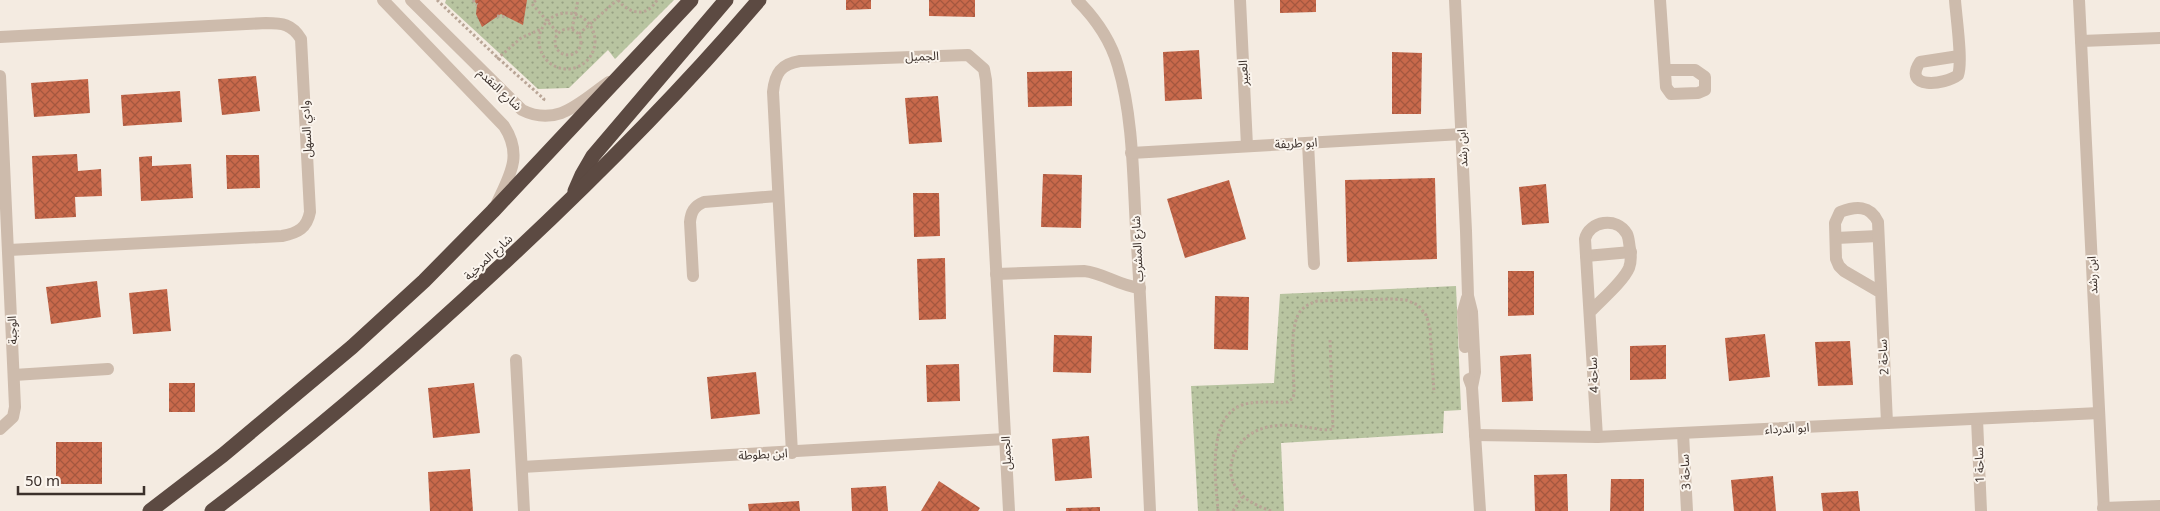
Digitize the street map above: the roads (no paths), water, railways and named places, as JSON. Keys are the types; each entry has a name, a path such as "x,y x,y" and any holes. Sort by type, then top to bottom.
{"highway":[{"path":"150,511 224,455 352,347 424,281 631,66 691,0"},
{"path":"573,198 582,175 593,156 726,0"},
{"name":"شارع المرخية","path":"212,511 412,348 573,198 663,108 760,0"}],"street":[{"name":"شارع التقدم","path":"383,0 504,126 510,136 514,150 514,160 493,211"},
{"name":"شارع التقدم","path":"411,0 482,72 522,110 530,114 551,117 563,114 631,66"},
{"name":"شارع المشرب","path":"1077,0 1098,25 1110,44 1118,66 1131,153 1140,288 1150,511"},
{"name":"العبير","path":"1240,0 1247,146"},
{"name":"ابن رشد","path":"1455,0 1468,296 1463,312 1467,373 1472,387 1480,511"},
{"path":"1660,0 1665,70"},
{"path":"1955,0 1959,56"},
{"name":"ابن رشد","path":"2078,0 2104,510 2160,506"},
{"name":"وادي السهل","path":"0,37 266,23 289,25 296,31 300,39 310,202 308,220 303,228 296,233 282,236 9,250"},
{"path":"2081,41 2160,38"},
{"name":"الجميل","path":"792,453 773,92 775,79 780,69 789,63 800,60 968,56 984,69 986,80 1009,511"},
{"name":"الوجبة","path":"0,76 14,375 14,412 0,429"},
{"name":"ابو طريفة","path":"1131,153 1462,134"},
{"path":"1308,142 1314,264"},
{"path":"693,276 690,222 691,214 698,204 778,196"},
{"name":"ساحة 2","path":"1880,292 1844,271 1839,266 1836,259 1835,223 1840,212 1865,208 1874,213 1878,222 1887,423"},
{"name":"ساحة 4","path":"1597,437 1586,232 1594,225 1614,223 1623,228 1628,235 1631,252"},
{"path":"1836,238 1878,236"},
{"path":"1586,256 1631,252 1628,271 1590,312"},
{"path":"996,274 1084,270 1140,288"},
{"path":"516,360 524,511"},
{"path":"14,375 108,369"},
{"name":"ابو الدرداء","path":"1475,435 1597,437 2098,413"},
{"name":"ساحة 1","path":"1977,419 1981,511"},
{"name":"ساحة 3","path":"1683,433 1687,511"},
{"name":"ابن بطوطة","path":"522,467 792,453 1005,439"}]}
